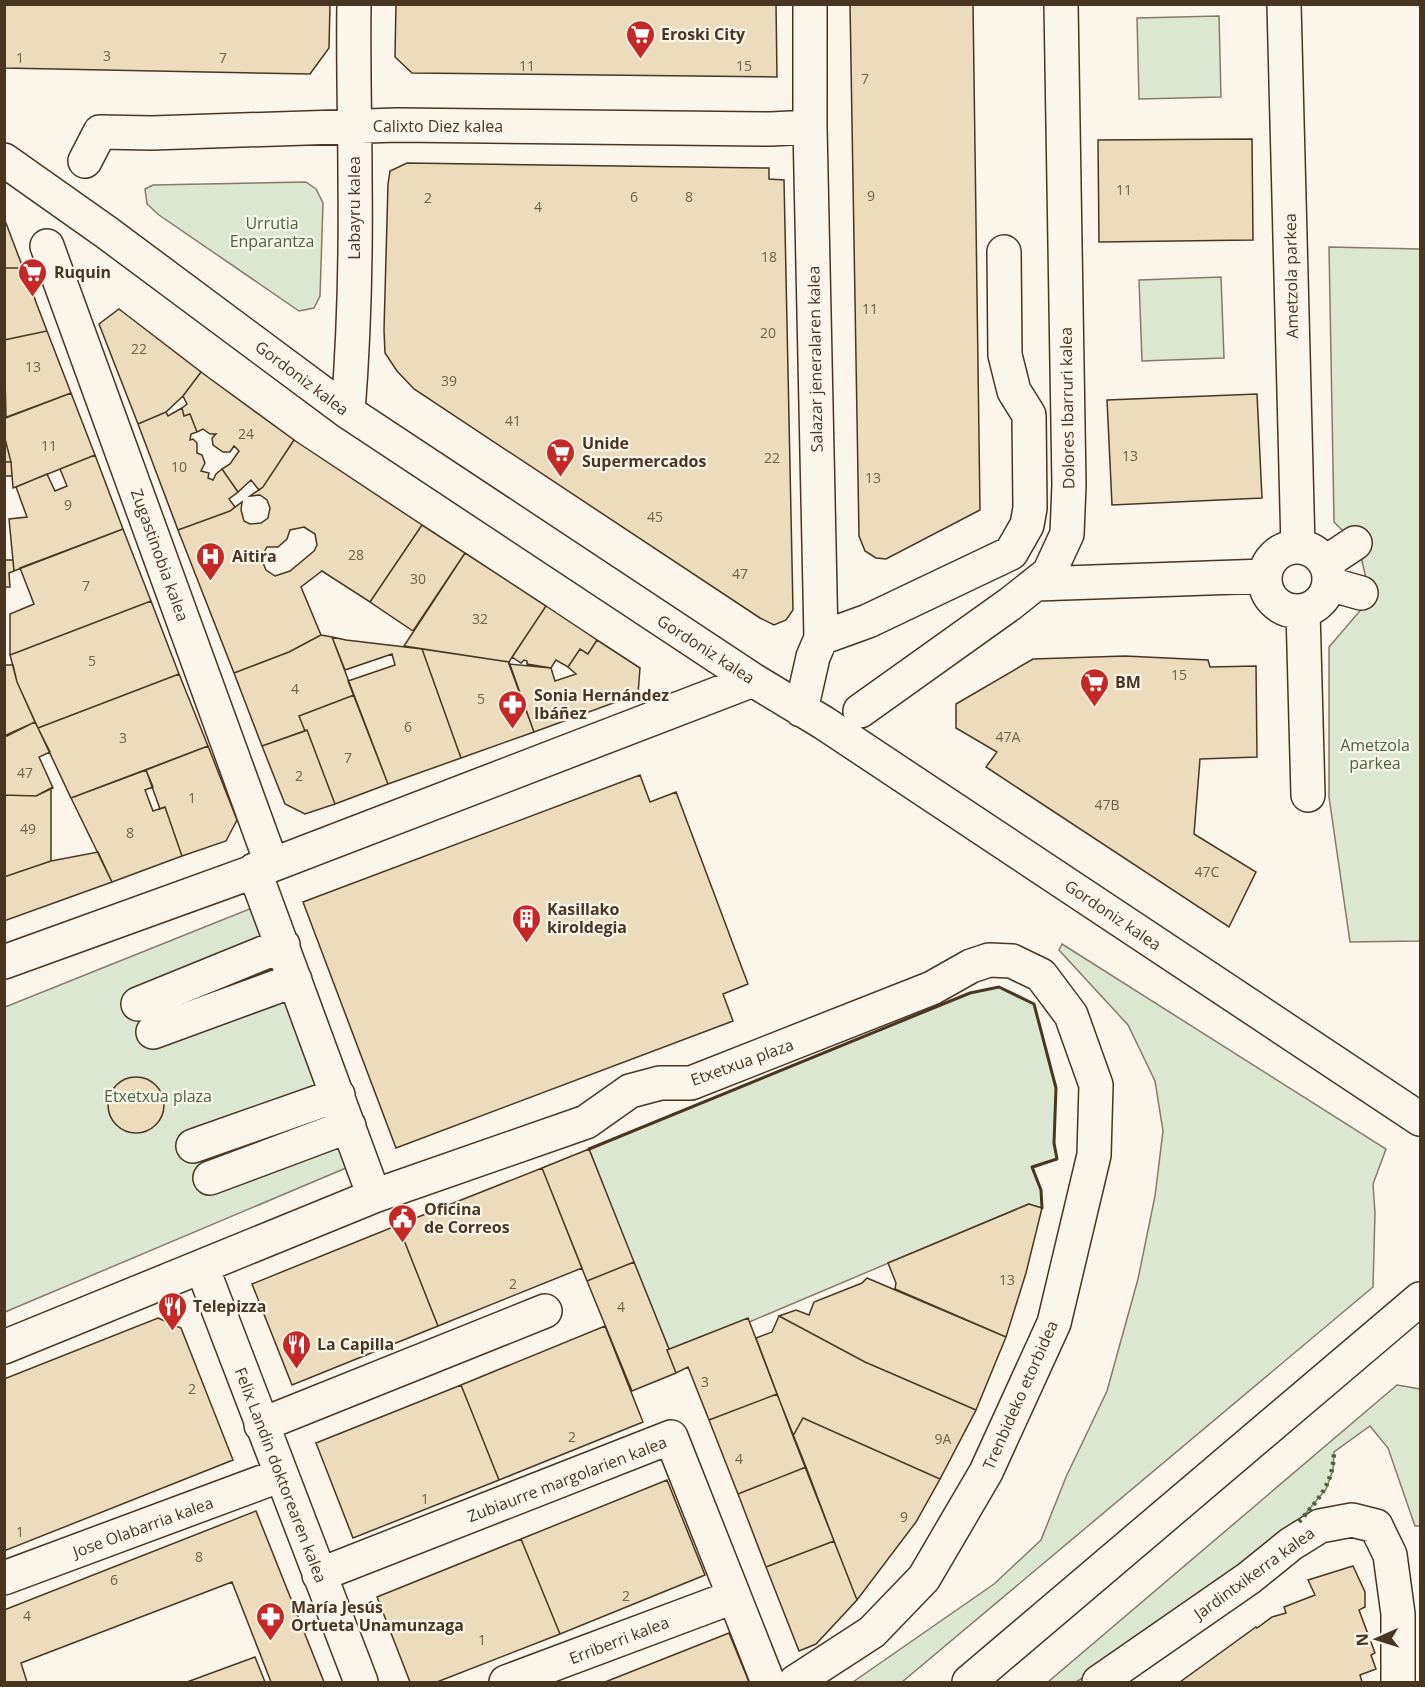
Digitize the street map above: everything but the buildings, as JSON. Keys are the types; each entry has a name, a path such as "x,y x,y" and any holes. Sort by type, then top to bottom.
{"street":[{"name":"Labayru kalea","path":"348,412 353,346 356,178 354,4"},
{"name":"Salazar jeneralaren kalea","path":"801,710 813,657 821,638 810,127 810,4"},
{"name":"Dolores Ibarruri kalea","path":"860,711 1010,604 1049,573 1067,534 1069,485 1061,4"},
{"name":"Ametzola parkea","path":"1284,4 1317,565"},
{"name":"Calixto Diez kalea","path":"85,161 100,132 152,133 354,126 771,129 810,127"},
{"name":"Gordoniz kalea","path":"4,160 87,218 348,412 753,680 824,723 1420,1119"},
{"name":"Zugastinobia kalea","path":"47,246 263,867"},
{"path":"821,638 868,621 1011,553 1027,525 1030,508 1029,415 1014,391 1002,383 1005,355 1004,252"},
{"path":"1317,565 1355,543"},
{"path":"1317,565 1325,595 1319,603 1304,611 1290,611 1272,601 1267,592 1265,576 1270,561 1277,553 1287,548 1317,565 1361,593"},
{"path":"1036,584 1265,576"},
{"path":"1304,611 1308,795"},
{"path":"4,962 263,867 753,680"},
{"path":"263,867 283,945 374,1196"},
{"path":"283,945 146,1018 295,980"},
{"name":"Etxetxua plaza","path":"4,1347 374,1196 586,1122 630,1091 660,1083 691,1083 932,988 970,966 989,960 1012,961 1041,975"},
{"name":"Trenbideko etorbidea","path":"795,1683 872,1632 924,1578 986,1472 1054,1323 1094,1155 1096,1085 1071,1015 1041,975"},
{"path":"193,1146 338,1095"},
{"path":"210,1178 349,1126"},
{"name":"Felix Landin doktorearen kalea","path":"202,1267 361,1683"},
{"path":"969,1683 1420,1299"},
{"path":"261,1425 545,1311"},
{"name":"Zubiaurre margolarien kalea","path":"319,1575 671,1437 768,1683"},
{"name":"Jose Olabarria kalea","path":"4,1578 282,1475"},
{"name":"Jardintxikerra kalea","path":"1099,1683 1249,1578 1291,1544 1320,1526 1352,1520 1376,1527 1390,1555 1398,1614 1398,1683"},
{"name":"Erriberri kalea","path":"506,1683 733,1597"}],"green space":[{"path":"1219,16 1221,97 1139,99 1137,18"},
{"name":"Urrutia Enparantza","path":"306,182 316,189 323,203 320,296 314,308 299,311 159,215 147,204 145,189 153,185"},
{"name":"Ametzola parkea","path":"1329,247 1420,249 1420,941 1350,942 1329,797 1329,647 1365,605 1369,592 1360,552 1355,543 1334,522"},
{"path":"1221,277 1224,358 1142,361 1139,280"},
{"name":"Etxetxua plaza","path":"252,908 346,1168 5,1312 5,1007"},
{"path":"1062,944 1386,1149 1373,1184 1375,1213 1373,1287 902,1682 853,1682 994,1584 1041,1540 1066,1477 1107,1391 1138,1279 1155,1196 1163,1131 1155,1081 1128,1025 1059,950"},
{"path":"999,987 1034,1004 1056,1088 1054,1143 1057,1159 1033,1168 1041,1190 1042,1208 1028,1204 669,1356 589,1149 970,993"},
{"path":"1397,1385 1420,1389 1420,1526 1415,1526 1388,1448 1370,1426 1334,1452 1333,1470 1326,1489 1296,1525 1124,1653 1076,1682 1048,1682"}],"hedge":[{"path":"1299,1522 1324,1490 1331,1473 1334,1452"}],"wall":[{"path":"589,1149 970,993 999,987 1034,1004 1056,1088 1054,1143 1057,1159 1032,1167 1041,1190 1042,1208"}],"place":[{"name":"Eroski City","path":"640,60"},
{"name":"Ruquin","path":"33,298"},
{"name":"Unide Supermercados","path":"561,478"},
{"name":"Aitira","path":"211,582"},
{"name":"BM","path":"1094,708"},
{"name":"Sonia Hernández Ibáñez","path":"513,730"},
{"name":"Kasillako kiroldegia","path":"526,944"},
{"name":"Oficina de Correos","path":"403,1244"},
{"name":"Telepizza","path":"172,1332"},
{"name":"La Capilla","path":"296,1370"},
{"name":"María Jesús Ortueta Unamunzaga","path":"270,1642"}]}
